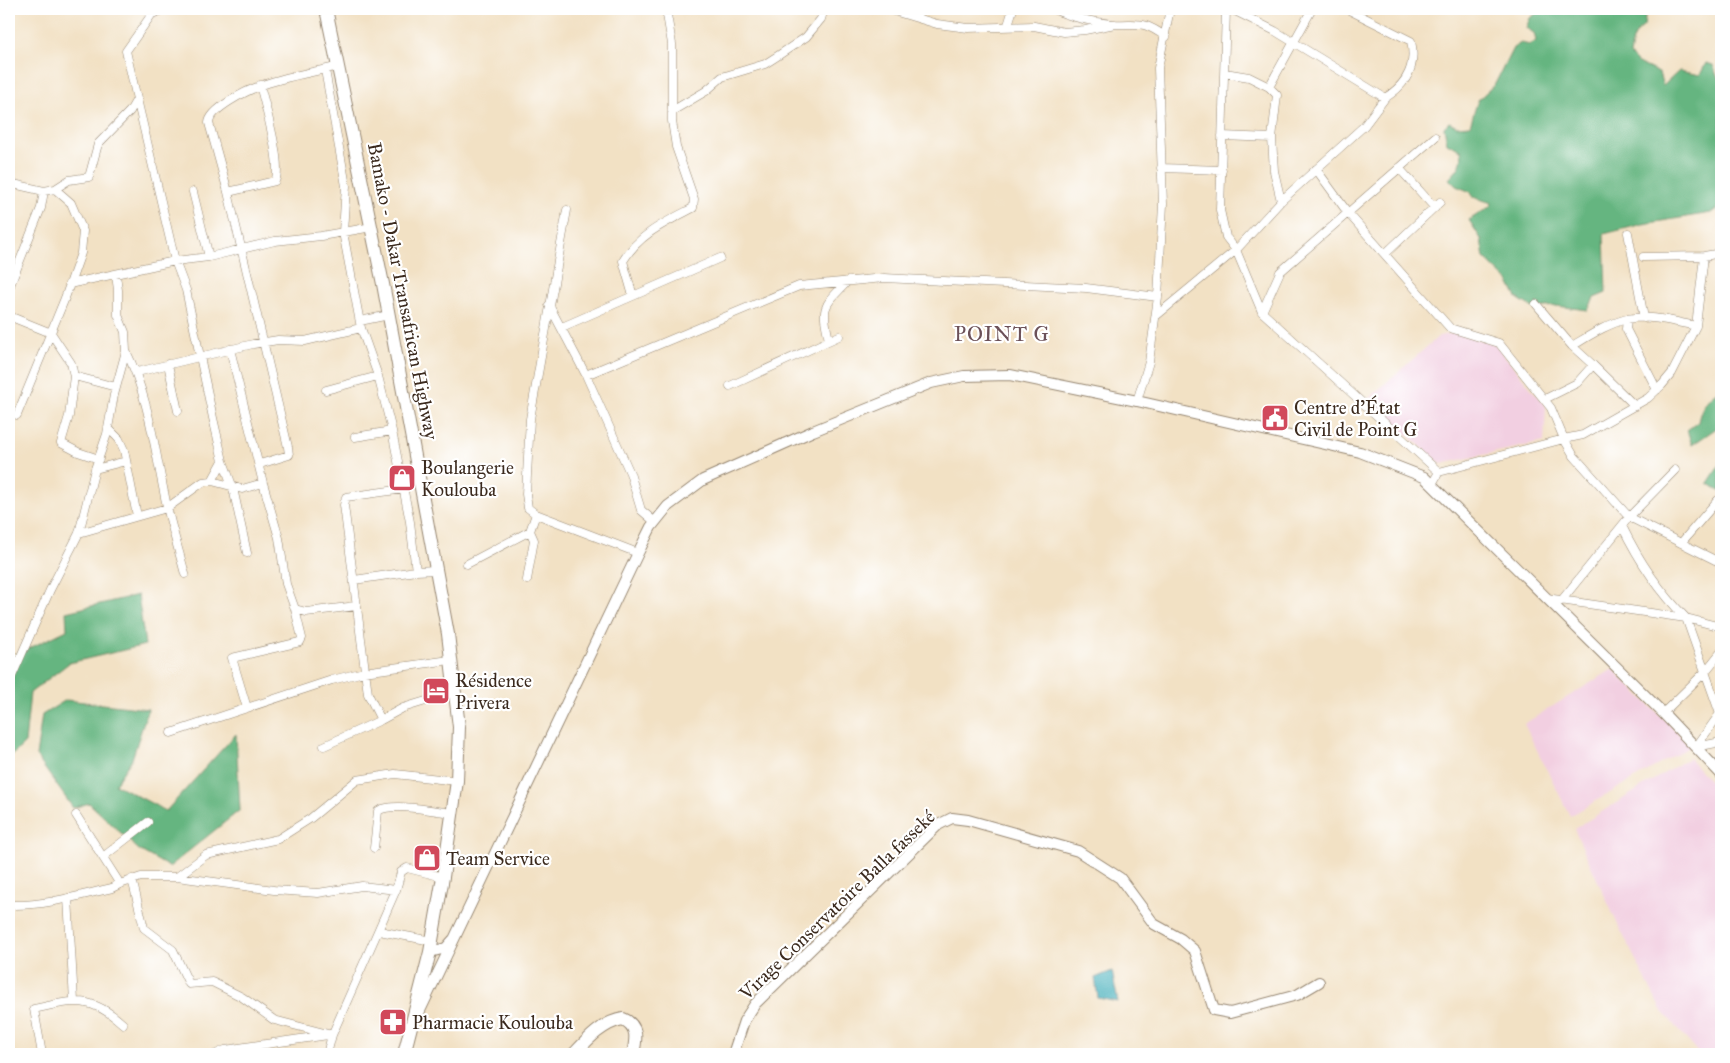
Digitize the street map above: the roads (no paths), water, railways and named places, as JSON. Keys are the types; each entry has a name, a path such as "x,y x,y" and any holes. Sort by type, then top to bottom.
{"highway":[{"name":"Bamako - Dakar Transafrican Highway","path":"326,9 340,66 389,315 436,570 459,727 457,781 443,877 431,947 404,1054"},
{"path":"574,1054 603,1027 614,1020 623,1019 635,1029 636,1037 633,1054"}],"street":[{"path":"165,9 152,14 126,51 175,261 186,290 223,461 233,488 247,553"},
{"path":"632,296 623,261 632,246 648,232 693,208 694,199 676,147 672,111 672,44 666,9"},
{"path":"672,111 706,91 722,77 765,64 806,37 821,18 824,9"},
{"path":"887,9 936,24 968,28 1034,26 1064,32 1133,22 1151,27 1166,37"},
{"path":"1008,26 1013,9"},
{"path":"1053,9 1115,24"},
{"path":"1137,401 1149,362 1158,297 1163,204 1158,68 1166,37 1170,9"},
{"path":"1226,9 1220,210 1226,237 1236,250 1262,312 1439,472"},
{"path":"1231,9 1294,43 1385,98"},
{"path":"1269,87 1312,9"},
{"path":"1156,316 1236,250 1281,201 1364,126 1385,98 1398,90 1408,77 1411,41 1407,37 1347,9"},
{"path":"260,464 289,455 262,343 242,248 209,118 216,110 260,85 340,66"},
{"path":"325,70 346,186 343,232 360,324 378,376 392,431 404,489 416,571"},
{"path":"1225,73 1250,77 1269,87 1277,95 1272,138 1274,171 1281,201"},
{"path":"228,192 275,181 278,177 274,148 260,85"},
{"path":"9,183 44,191 55,189 69,180 89,177 98,144 130,110 137,99"},
{"path":"1222,136 1272,138"},
{"path":"1262,312 1280,272 1435,137"},
{"path":"1161,168 1222,170"},
{"path":"1385,254 1438,205 1399,168"},
{"path":"1316,169 1348,213 1450,328 1499,343 1551,408 1564,439 1574,456 1629,517 1721,562"},
{"path":"17,415 81,253 83,231 71,203 55,189"},
{"path":"9,288 41,208 44,191"},
{"path":"193,192 209,257"},
{"path":"567,210 549,305 530,428 526,494 528,508 536,514 638,554"},
{"path":"69,284 175,261 209,257 275,241 372,227"},
{"path":"1628,233 1644,318"},
{"path":"1642,257 1704,256 1721,253"},
{"path":"1432,484 1439,472 1583,434 1636,406 1657,390 1672,373 1696,326 1704,256"},
{"path":"562,327 720,258"},
{"path":"9,683 50,590 79,533 95,469 108,428 116,387 126,351 125,332 118,315 116,275"},
{"path":"586,375 799,286 884,278 1086,288 1158,297"},
{"path":"829,340 823,312 826,304 848,281"},
{"path":"1536,304 1572,346 1636,406"},
{"path":"549,305 586,375 630,473 641,510 655,522"},
{"path":"137,372 230,349 278,340 305,341 389,315"},
{"path":"9,316 51,333 66,352 74,376 68,416 61,443 78,452 99,459"},
{"path":"1572,346 1601,329 1627,319 1644,318 1696,326"},
{"path":"1627,319 1626,329 1657,390"},
{"path":"730,386 839,336"},
{"path":"230,349 260,464 263,483 279,538 286,584 295,609 302,638 300,642 232,658 246,708"},
{"path":"126,351 137,372 146,406 167,508 185,574"},
{"path":"168,364 178,411"},
{"path":"1545,399 1577,383 1593,365"},
{"path":"412,1026 461,929 638,554 655,522 668,506 702,480 813,431 931,383 964,376 1010,375 1137,401 1360,452 1424,477 1663,713 1721,774"},
{"path":"74,376 116,387"},
{"path":"326,390 378,376"},
{"path":"108,428 119,439 126,461 137,516"},
{"path":"355,437 392,431"},
{"path":"95,469 126,461"},
{"path":"212,481 223,461"},
{"path":"1561,600 1629,517 1675,470"},
{"path":"79,533 96,530 167,508 203,482 212,481 242,489 263,483"},
{"path":"381,720 368,694 364,672 344,505 346,497 404,489"},
{"path":"1681,543 1718,500"},
{"path":"467,564 530,532 536,514"},
{"path":"1622,526 1634,550 1674,607 1686,618 1720,713 1696,747"},
{"path":"527,580 534,540 530,532"},
{"path":"354,580 436,570"},
{"path":"1545,598 1686,618 1721,627"},
{"path":"295,609 306,612 357,606"},
{"path":"1663,713 1705,672 1721,652"},
{"path":"171,733 364,672 450,660"},
{"path":"324,746 404,708 455,692"},
{"path":"1696,747 1721,742"},
{"path":"178,878 206,855 278,839 310,818 357,780 395,774 457,781"},
{"path":"374,848 378,811 381,809 399,807 451,813"},
{"path":"76,815 120,884"},
{"name":"Virage Conservatoire Balla fasseké","path":"733,1054 744,1021 756,1004 938,825 952,818 968,820 1078,851 1120,878 1154,924 1195,951 1214,1010 1230,1013 1297,995 1318,982"},
{"path":"103,856 148,822"},
{"path":"326,1054 332,1035 379,931 403,869 443,877"},
{"path":"9,905 26,906 68,898 112,888 141,876 178,878 274,890 318,893 362,886 396,890"},
{"path":"132,879 144,928 174,950 190,984 212,982 242,997 274,1020 332,1035"},
{"path":"68,898 74,1001"},
{"path":"379,931 431,947 446,948 461,929"},
{"path":"42,1054 34,1010 74,1001 96,1004 122,1024"},
{"path":"216,1054 225,1050 259,1050 332,1035"}],"water":[{"path":"1112,971 1118,1002 1098,998 1095,978"}],"place":[{"name":"Centre d'État Civil de Point G","path":"1275,418"},
{"name":"Boulangerie Koulouba","path":"402,478"},
{"name":"Résidence Privera","path":"436,691"},
{"name":"Team Service","path":"427,858"},
{"name":"Pharmacie Koulouba","path":"393,1022"}],"district":[{"name":"POINT G","path":"1002,334"}]}
